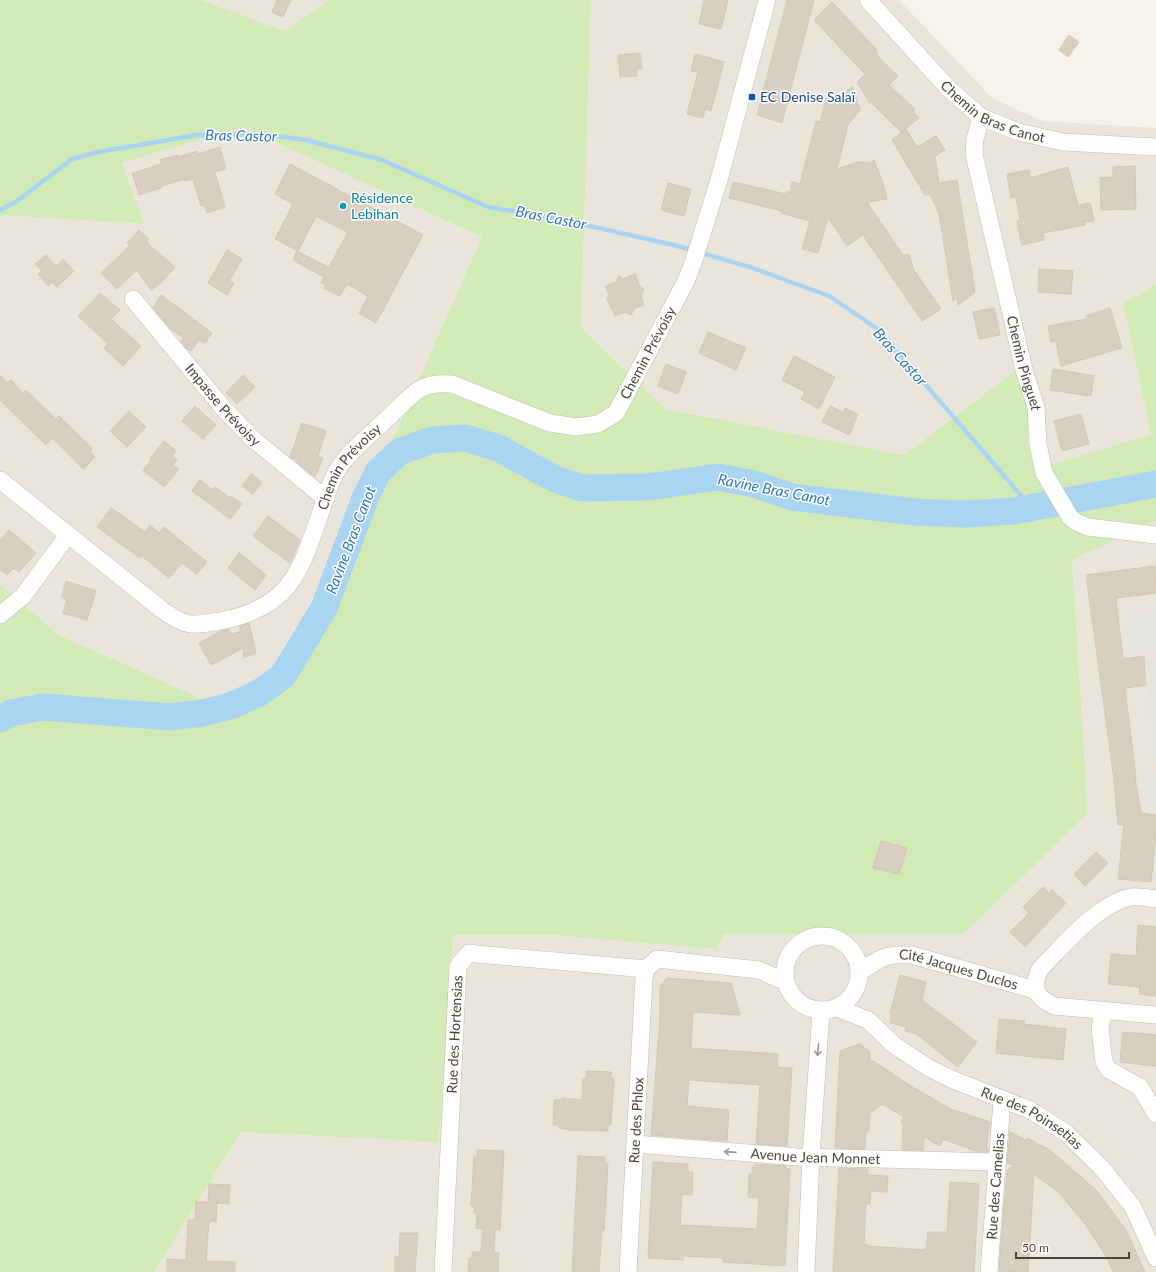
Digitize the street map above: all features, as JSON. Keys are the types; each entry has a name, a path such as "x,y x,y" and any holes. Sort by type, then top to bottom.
{"street":[{"name":"Chemin Prévoisy","path":"0,480 177,621 194,625 228,619 269,604 292,582 302,565 309,548 326,498 338,470 350,454 402,404 425,386 435,383 452,384 550,423 576,428 598,424 616,413 686,281 693,263 702,230 719,180 767,0"},
{"name":"Chemin Bras Canot","path":"868,0 954,93 981,117 1019,132 1063,142 1156,147"},
{"name":"Chemin Pinguet","path":"981,117 976,133 974,154 1021,355 1036,407 1038,444 1044,473 1070,517 1076,522 1088,527 1156,535"},
{"name":"Impasse Prévoisy","path":"133,299 224,409 253,439 326,498"},
{"path":"0,615 23,596 68,535"},
{"name":"Cité Jacques Duclos","path":"1035,990 1035,980 1040,969 1096,915 1113,903 1132,897 1156,899"},
{"path":"818,936 837,939 852,951 859,964 860,972 855,992 849,1000 829,1009 812,1009 799,1002 790,991 786,982 786,966 788,958 800,943 818,936"},
{"name":"Cité Jacques Duclos","path":"852,951 882,957"},
{"name":"Rue des Hortensias","path":"443,1272 458,966 469,954 473,954 646,969"},
{"name":"Cité Jacques Duclos","path":"860,972 882,957 896,954 912,955 1035,990 1043,1000 1054,1006 1156,1015"},
{"path":"759,970 788,958"},
{"path":"646,969 657,959 759,970 786,982"},
{"name":"Rue des Phlox","path":"628,1272 644,978 646,969"},
{"name":"Rue des Poinsetias","path":"855,992 868,1020 894,1045 929,1068 951,1079 1030,1110 1066,1133 1101,1167 1133,1207 1156,1258"},
{"path":"806,1272 811,1157 829,1009"},
{"name":"Rue des Poinsetias","path":"829,1009 868,1020"},
{"path":"1103,1011 1100,1029 1104,1062 1109,1070 1140,1087 1156,1114"},
{"name":"Rue des Camelias","path":"989,1272 1002,1100"},
{"name":"Avenue Jean Monnet","path":"635,1144 811,1157 997,1162"}],"shaded area":[{"path":"201,0 328,0 286,31"},
{"path":"591,0 899,0 992,98 1042,121 1156,128 1156,284 1123,303 1151,436 1052,464 1016,370 904,455 665,409 581,327"},
{"path":"242,127 482,237 334,571 263,681 205,700 59,635 0,584 0,215 144,224 122,163"},
{"path":"1156,521 1156,1272 154,1272 241,1132 439,1142 453,935 964,933 1088,813 1072,560"},
{"path":"1156,609 1156,654 1130,655 1128,611"},
{"path":"1156,659 1156,763 1154,763 1147,660"},
{"path":"1146,774 1156,775 1156,809 1144,808"}],"green space":[{"path":"0,0 201,0 286,31 328,0 591,0 581,327 665,409 904,455 1016,370 1052,464 1151,435 1123,303 1156,284 1156,521 1072,560 1088,813 964,934 724,934 716,949 556,935 453,935 439,1142 241,1132 154,1272 0,1272 0,584 59,635 205,700 263,681 334,571 482,237 242,127 122,163 144,224 0,215"}],"building":[{"path":"277,0 291,0 283,17 272,12"},
{"path":"704,0 728,0 721,29 699,24"},
{"path":"787,0 814,0 782,123 757,115"},
{"path":"832,2 877,50 876,52 882,61 898,76 889,85 915,109 913,112 919,118 901,132 871,102 870,103 857,82 865,74 814,20"},
{"path":"1069,35 1079,42 1068,57 1059,50"},
{"path":"640,53 642,69 636,69 637,76 620,77 618,55"},
{"path":"695,54 724,62 711,111 705,109 703,118 687,114 698,72 691,71"},
{"path":"852,86 860,110 848,125 837,169 858,162 870,163 874,160 882,180 887,199 867,202 903,255 909,254 914,270 941,309 922,321 863,235 847,246 828,217 818,253 802,249 810,221 781,213 782,211 729,198 733,182 786,194 787,191 790,193 792,182 800,184 816,121 820,122 828,92 843,96"},
{"path":"906,129 917,147 936,136 945,150 935,156 939,183 957,180 975,292 958,305 957,298 953,301 939,213 930,194 925,195 892,140"},
{"path":"220,147 226,169 215,172 225,207 207,213 204,205 201,206 193,179 185,181 185,179 161,186 161,188 139,195 132,173 161,164 160,160 178,155 179,157 197,151 197,154"},
{"path":"290,164 423,235 376,323 359,313 368,296 347,284 340,296 324,288 326,285 321,283 324,277 293,260 297,251 329,267 348,232 316,216 298,251 275,239 293,204 275,194"},
{"path":"1135,166 1136,209 1101,210 1100,178 1113,177 1113,167"},
{"path":"1068,167 1078,205 1090,203 1094,221 1085,222 1085,225 1043,233 1044,240 1022,245 1017,221 1020,221 1016,197 1011,198 1007,174 1029,170 1030,178"},
{"path":"668,183 691,189 684,216 661,210"},
{"path":"139,230 149,239 146,242 175,267 161,283 151,290 137,270 117,289 101,273 130,246 127,243"},
{"path":"227,250 242,259 229,281 234,283 227,295 208,283"},
{"path":"46,255 56,266 63,259 74,271 57,287 52,282 48,286 38,274 42,271 35,264"},
{"path":"1039,269 1073,271 1071,294 1038,292"},
{"path":"635,274 640,287 644,289 641,296 644,305 635,308 631,315 625,312 615,316 607,299 609,294 605,286 616,282 619,276 623,279"},
{"path":"100,293 120,310 111,319 141,346 123,366 104,348 108,344 78,316"},
{"path":"161,295 212,333 205,343 199,340 191,351 186,348 181,341 184,338 171,329 153,308"},
{"path":"994,308 1000,335 979,339 973,312"},
{"path":"1110,308 1122,348 1061,366 1056,341 1051,342 1048,326 1087,319 1086,316"},
{"path":"708,332 746,348 736,370 699,353"},
{"path":"794,356 835,377 819,409 801,399 805,392 782,380"},
{"path":"666,364 686,372 678,394 658,386"},
{"path":"1053,369 1094,376 1091,396 1050,390"},
{"path":"0,375 7,383 11,380 23,393 26,390 56,419 59,416 92,448 90,451 95,457 83,469 53,438 46,445 0,400"},
{"path":"243,375 255,387 237,404 226,393"},
{"path":"195,406 216,425 203,439 182,421"},
{"path":"830,406 843,412 845,408 858,414 849,435 822,422"},
{"path":"129,411 146,427 127,447 110,431"},
{"path":"1081,414 1089,444 1062,451 1054,421"},
{"path":"302,423 326,431 318,456 323,458 315,477 297,462 299,461 290,457"},
{"path":"164,441 176,451 172,456 177,460 173,465 179,469 164,487 143,470"},
{"path":"251,474 262,482 253,494 242,486"},
{"path":"200,480 213,490 215,487 230,498 231,496 242,504 230,519 192,491"},
{"path":"111,508 145,532 150,525 159,533 164,527 207,562 197,574 182,563 169,578 142,556 140,558 97,527"},
{"path":"268,516 300,540 290,563 253,536"},
{"path":"9,530 36,553 19,572 14,568 7,575 0,569 0,540"},
{"path":"239,553 266,575 255,590 228,568"},
{"path":"1155,566 1156,593 1116,598 1123,659 1144,656 1146,685 1125,688 1135,777 1141,813 1156,815 1156,835 1151,882 1118,879 1124,824 1118,825 1114,779 1086,575"},
{"path":"66,581 96,591 87,620 63,613 67,599 61,597"},
{"path":"249,623 256,653 244,658 243,648 211,665 199,643 223,630 228,629 231,634 240,632 240,626"},
{"path":"881,841 907,848 899,874 873,868"},
{"path":"1096,852 1108,863 1085,886 1074,874"},
{"path":"1043,887 1049,893 1052,890 1066,903 1025,947 1010,932 1029,913 1023,907"},
{"path":"1138,925 1156,927 1156,996 1139,994 1140,987 1108,984 1111,954 1136,956"},
{"path":"900,975 926,982 922,1000 977,1042 958,1067 915,1033 905,1031 906,1027 890,1023 892,1015 890,1014"},
{"path":"667,978 731,983 740,1015 693,1012 691,1048 778,1054 777,1067 792,1068 787,1146 756,1144 760,1085 689,1080 687,1106 729,1110 727,1141 651,1135 660,1017 660,986"},
{"path":"999,1019 1025,1021 1024,1024 1066,1029 1063,1060 996,1053"},
{"path":"1123,1032 1156,1035 1156,1066 1120,1062"},
{"path":"860,1044 870,1052 870,1061 875,1062 914,1088 953,1110 990,1122 986,1150 988,1148 988,1152 978,1152 943,1139 940,1146 924,1137 923,1150 902,1150 903,1123 901,1122 904,1117 882,1104 870,1113 869,1131 866,1130 865,1149 835,1148 840,1051"},
{"path":"586,1071 611,1072 611,1078 614,1079 611,1125 608,1124 608,1131 567,1130 568,1129 559,1128 559,1125 553,1125 554,1100 561,1100 562,1098 582,1100 583,1078 586,1079"},
{"path":"1010,1132 1026,1140 1027,1138 1050,1150 1096,1190 1126,1230 1145,1272 1113,1272 1107,1258 1086,1225 1059,1193 1034,1174 1028,1272 999,1271 1007,1171 1014,1165 1007,1163"},
{"path":"477,1150 504,1151 500,1230 495,1229 494,1253 499,1253 498,1272 468,1272 469,1258 472,1258 472,1252 481,1252 483,1229 476,1228 477,1213 474,1213 474,1206 471,1206 474,1156 477,1156"},
{"path":"578,1156 605,1157 605,1164 608,1164 604,1230 602,1230 599,1272 572,1272"},
{"path":"653,1162 688,1164 688,1172 693,1172 692,1195 682,1194 680,1225 757,1229 759,1198 748,1197 749,1174 752,1175 752,1167 755,1167 755,1164 786,1166 786,1169 790,1169 785,1266 723,1262 723,1258 683,1256 683,1260 648,1258"},
{"path":"839,1168 868,1169 868,1175 888,1176 887,1192 871,1191 870,1204 866,1204 864,1244 868,1246 926,1250 928,1232 947,1232 950,1182 979,1184 974,1272 833,1272"},
{"path":"209,1184 230,1185 229,1204 217,1203 216,1222 209,1221 206,1261 235,1262 235,1272 167,1272 167,1259 186,1260 188,1220 195,1220 196,1202 208,1202"},
{"path":"400,1233 418,1233 415,1272 395,1272 395,1256 399,1257"}],"waterway":[{"name":"Bras Castor","path":"0,210 17,201 72,159 98,152 197,135 263,134 306,140 382,160 488,207 554,218 674,245 753,268 829,296 876,328 1031,507"},
{"name":"Ravine Bras Canot","path":"0,719 11,713 43,707 170,717 203,713 233,705 259,693 283,676 324,608 366,496 378,472 399,452 432,440 465,438 498,448 555,479 582,488 648,487 718,477 754,484 792,497 915,512 965,514 1014,511 1156,484"}],"place":[{"name":"EC Denise Salaï","path":"752,97"},
{"name":"Résidence Lebihan","path":"343,206"}]}
